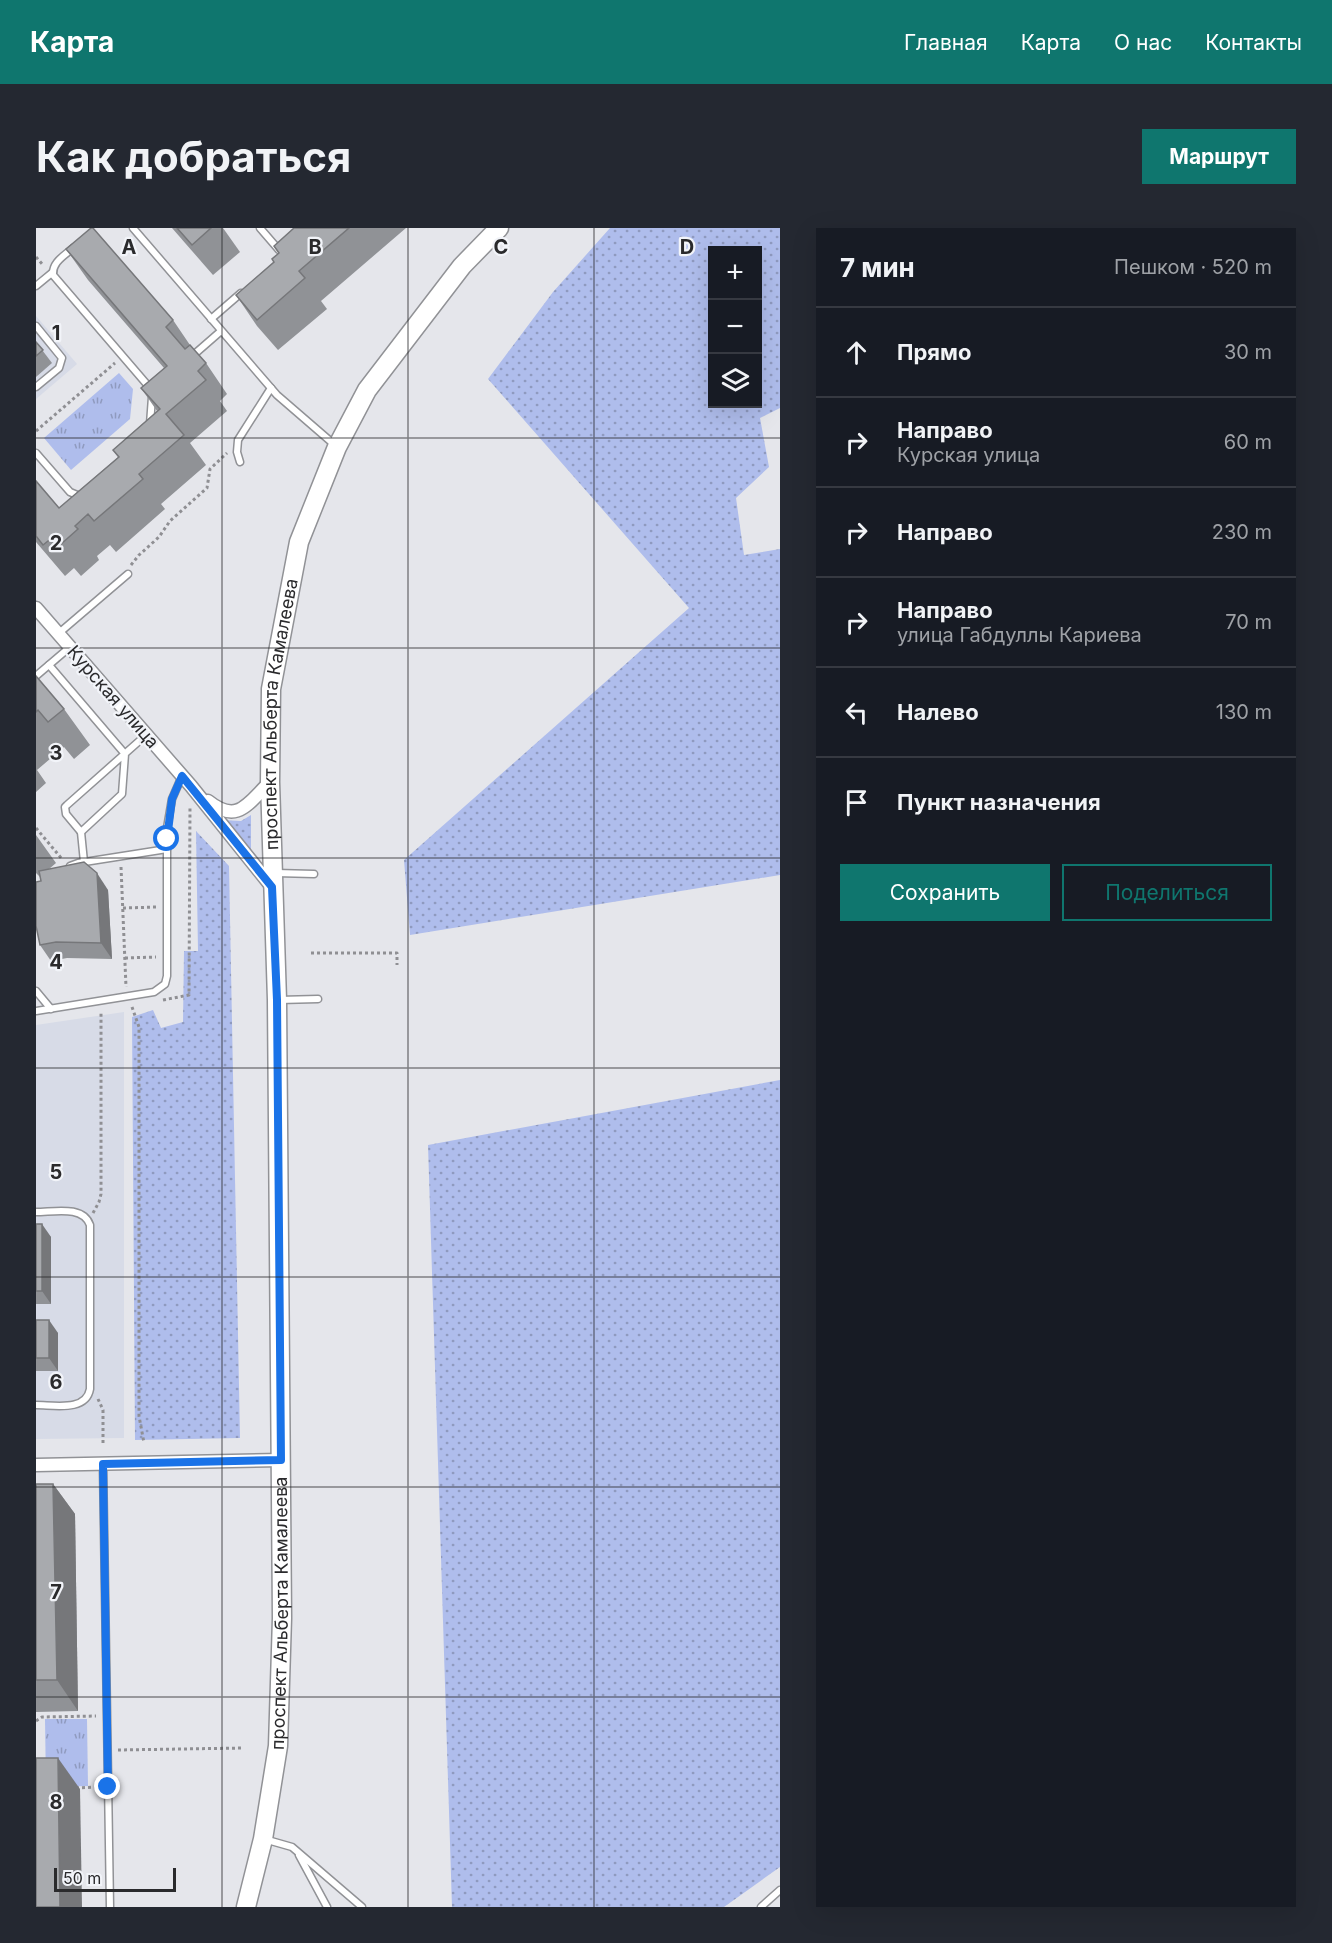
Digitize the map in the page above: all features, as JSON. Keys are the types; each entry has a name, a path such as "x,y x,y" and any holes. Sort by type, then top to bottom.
{"main road":[{"name":"проспект Альберта Камалеева","path":"246,1907 263,1839 278,1746 282,1618 277,1000 270,782 272,689 299,542 337,447 367,390 462,266 499,228"}],"street":[{"name":"Курская улица","path":"36,608 272,880"},
{"name":"Курская улица","path":"187,781 216,807 232,813 239,811 270,782"},
{"path":"36,1466 281,1460"}],"lane":[{"path":"133,228 271,388 337,447"},
{"path":"260,228 284,256"},
{"path":"36,286 53,272 56,263 80,242"},
{"path":"53,272 55,278 151,391 148,433"},
{"path":"211,319 244,291"},
{"path":"36,326 62,358 58,368 36,387"},
{"path":"189,359 221,331"},
{"path":"151,391 157,386"},
{"path":"240,462 237,444 240,435 271,388"},
{"path":"36,453 70,492 77,495 85,493"},
{"path":"58,634 128,574"},
{"path":"36,676 70,647"},
{"path":"49,665 125,754 122,794 81,832"},
{"path":"84,862 81,832 66,814 65,807 147,735"},
{"path":"36,1011 153,992 162,988 166,981 167,956 167,828 172,799 187,781"},
{"path":"67,868 84,862 167,849"},
{"path":"272,880 314,874"},
{"path":"36,991 51,1009"},
{"path":"277,1000 318,999"},
{"path":"36,1212 78,1212 88,1219 90,1225 90,1389 87,1399 79,1405 36,1405"},
{"path":"103,1464 110,1907"},
{"path":"263,1839 292,1847 362,1907"},
{"path":"297,1852 327,1907"},
{"path":"761,1907 780,1890"}],"path":[{"path":"36,431 123,356"},
{"path":"128,574 135,558 159,537 168,523 207,488 210,469 237,444"},
{"path":"36,828 67,868"},
{"path":"121,856 126,996 139,1027 138,1416 144,1443"},
{"path":"123,908 167,906"},
{"path":"310,953 397,953 397,965"},
{"path":"125,958 167,956"},
{"path":"88,1219 98,1206 101,1194 101,1000"},
{"path":"90,1389 102,1405 103,1444"},
{"path":"36,1720 42,1717 107,1716"},
{"path":"107,1750 244,1748"},
{"path":"70,1788 108,1787"}],"shaded area":[{"path":"36,316 77,364 36,399"},
{"path":"124,1012 124,1438 36,1439 36,1025"}],"green space":[{"path":"610,228 780,228 780,408 760,418 769,467 736,498 744,555 780,549 780,875 410,935 404,860 689,608 488,379 553,292"},
{"path":"119,373 133,389 130,419 71,470 44,438"},
{"path":"251,815 251,853 222,820 241,821"},
{"path":"196,831 229,866 240,1438 135,1440 132,1017 153,1010 161,1028 183,1022 184,951 198,951"},
{"path":"780,1080 780,1867 724,1907 452,1907 428,1145"},
{"path":"45,1719 87,1719 88,1786 46,1787"}],"building":[{"path":"91,228 173,320 166,327 185,349 190,345 206,363 198,371 206,380 166,414 184,435 139,474 143,479 94,521 88,514 75,526 78,529 60,545 53,537 43,545 36,536 36,481 59,508 119,457 113,450 160,409 141,388 167,366 66,249"},
{"path":"177,228 211,228 192,245"},
{"path":"294,228 349,228 299,271 305,278 257,320 236,295 274,262 272,259 279,253 274,246"},
{"path":"36,342 43,350 36,356"},
{"path":"36,676 64,709 48,722 38,710 36,712"},
{"path":"84,862 97,873 101,943 56,942 40,945 36,926 36,882 41,881 39,871"},
{"path":"36,1224 42,1224 42,1291 36,1291"},
{"path":"36,1320 49,1320 49,1358 36,1358"},
{"path":"36,1484 53,1484 57,1680 36,1680"},
{"path":"36,1758 58,1758 60,1907 36,1907"}],"route":[{"path":"108,1787 103,1464 281,1460 277,1000 272,887 182,776 172,799 167,839"}]}
